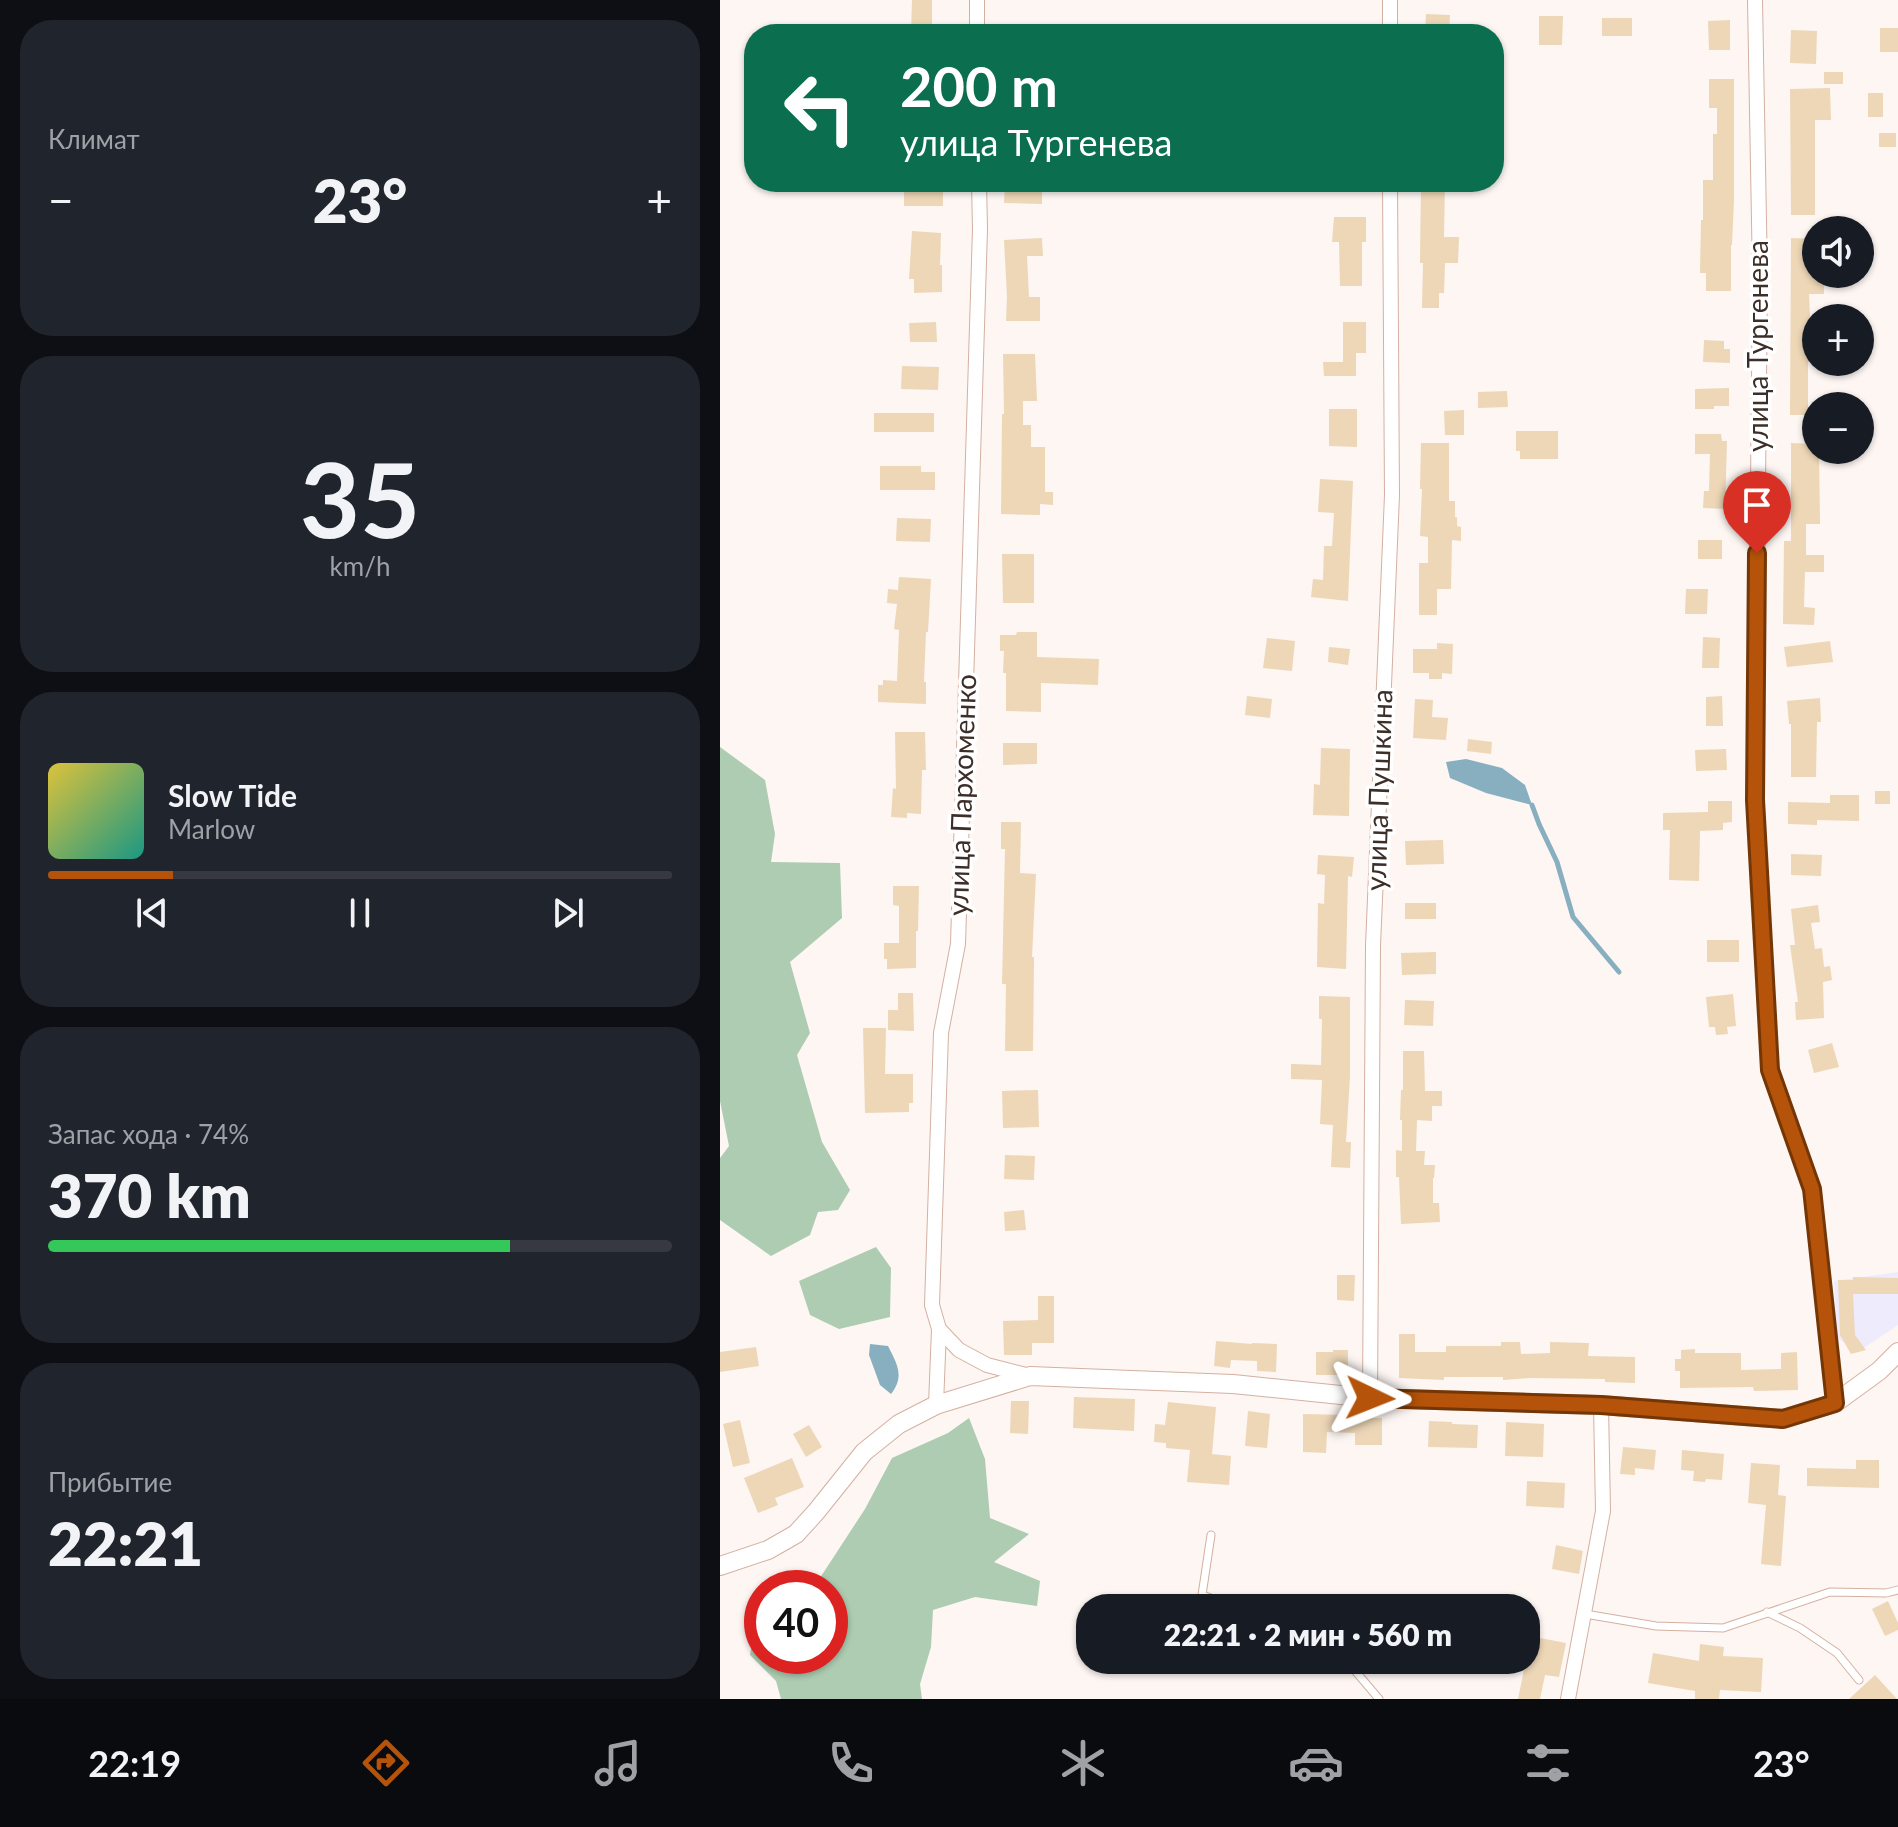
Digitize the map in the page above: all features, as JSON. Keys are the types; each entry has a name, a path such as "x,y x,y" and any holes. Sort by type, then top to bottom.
{"street":[{"path":"977,0 977,24"},
{"path":"1390,0 1390,24"},
{"name":"улица Тургенева","path":"1755,0 1760,276 1755,800 1769,1054 1770,1070 1812,1189 1835,1403"},
{"name":"улица Пархоменко","path":"936,1405 939,1329 932,1305 941,1033 958,944 979,192"},
{"name":"улица Пушкина","path":"1370,1398 1373,946 1392,495 1390,192"},
{"path":"939,1329 959,1350 973,1358 987,1365 1030,1376 1233,1384 1370,1398 1601,1405 1783,1419 1835,1403 1879,1371 1898,1352"},
{"path":"720,1566 768,1550 796,1534 864,1452 899,1424 936,1405 1030,1376"},
{"path":"1568,1699 1603,1511 1601,1405"}],"lane":[{"path":"1202,1594 1211,1535"},
{"path":"1585,1614 1656,1626 1723,1628 1830,1592 1886,1593 1898,1590"},
{"path":"1767,1612 1800,1628 1837,1653 1859,1680"},
{"path":"1358,1674 1379,1699"}],"shaded area":[{"path":"1898,1272 1898,1325 1859,1351 1837,1338 1834,1281"}],"green space":[{"path":"720,747 765,780 775,834 771,862 840,863 842,918 790,962 810,1033 797,1055 822,1142 850,1190 838,1210 818,1212 810,1235 771,1256 720,1220 720,1158 729,1146 720,1101"},
{"path":"876,1247 891,1268 890,1317 839,1329 810,1315 799,1281"},
{"path":"969,1418 985,1459 990,1518 1029,1534 994,1562 1040,1581 1037,1606 975,1597 933,1610 931,1647 920,1684 922,1699 781,1699 776,1681 769,1674 848,1674 848,1570 825,1570 865,1509 892,1458 948,1433"}],"water":[{"path":"1466,759 1502,768 1525,785 1532,805 1486,793 1450,778 1446,762"},
{"path":"870,1344 888,1346 894,1359 899,1376 891,1394 880,1385 869,1355"}],"building":[{"path":"912,0 932,0 932,24 911,24"},
{"path":"1426,14 1450,15 1450,24 1426,24"},
{"path":"1539,16 1563,16 1562,45 1539,45"},
{"path":"1602,18 1632,18 1632,36 1602,36"},
{"path":"1730,20 1730,50 1709,50 1708,21"},
{"path":"1880,28 1898,28 1898,52 1880,52"},
{"path":"1791,30 1817,31 1816,64 1790,63"},
{"path":"1824,72 1843,72 1843,84 1824,84"},
{"path":"1709,79 1734,79 1731,291 1706,291 1706,273 1700,273 1703,180 1713,180 1713,134 1717,134 1717,108 1709,108"},
{"path":"1830,88 1831,120 1815,120 1815,215 1791,215 1790,89"},
{"path":"1868,93 1883,93 1883,117 1868,117"},
{"path":"1879,133 1896,133 1896,147 1879,147"},
{"path":"904,192 943,192 943,206 904,206"},
{"path":"1005,192 1042,192 1042,204 1004,203"},
{"path":"1421,192 1445,192 1444,237 1459,237 1458,263 1445,263 1444,293 1439,293 1439,308 1422,308 1423,263 1420,263"},
{"path":"1334,217 1366,217 1366,242 1362,242 1362,286 1340,286 1339,242 1332,242"},
{"path":"912,231 941,233 942,292 914,293 914,279 909,279"},
{"path":"1042,238 1043,256 1027,256 1029,297 1040,297 1040,321 1006,321 1004,240"},
{"path":"1791,238 1802,238 1802,288 1824,288 1824,294 1809,294 1809,304 1802,304 1802,376 1808,376 1808,392 1802,392 1802,415 1790,415"},
{"path":"936,322 937,342 910,342 909,323"},
{"path":"1343,322 1366,322 1366,353 1356,353 1356,376 1324,376 1323,362 1343,362"},
{"path":"1704,340 1724,341 1724,349 1730,349 1730,363 1703,362"},
{"path":"1003,354 1035,354 1037,401 1023,401 1023,425 1031,425 1031,447 1045,447 1045,492 1053,492 1053,505 1040,504 1040,515 1001,514"},
{"path":"902,366 939,367 938,390 901,389"},
{"path":"1729,388 1729,406 1695,409 1695,389"},
{"path":"1507,391 1508,407 1478,408 1478,392"},
{"path":"1329,409 1357,409 1357,447 1329,446"},
{"path":"1464,410 1464,435 1445,435 1444,411"},
{"path":"874,413 934,413 934,432 874,432"},
{"path":"1516,431 1558,431 1558,459 1520,459 1520,451 1516,451"},
{"path":"1695,434 1721,434 1722,441 1727,441 1725,509 1703,508 1704,491 1709,491 1710,454 1695,454"},
{"path":"1421,443 1449,443 1449,501 1455,501 1457,526 1461,527 1461,541 1452,540 1451,589 1437,589 1437,615 1419,615 1419,563 1428,563 1428,537 1420,536"},
{"path":"1791,443 1802,443 1802,464 1819,464 1820,524 1806,524 1806,555 1824,555 1824,572 1805,572 1804,607 1815,608 1814,625 1783,624 1784,541 1791,541"},
{"path":"880,466 921,466 921,472 935,472 935,490 880,490"},
{"path":"1320,479 1353,481 1348,601 1311,597 1313,579 1323,580 1324,546 1332,546 1334,513 1318,512"},
{"path":"897,518 931,519 930,542 896,541"},
{"path":"1698,540 1722,540 1722,559 1698,559"},
{"path":"1002,554 1034,554 1034,603 1003,603"},
{"path":"899,577 931,579 924,682 926,704 878,702 878,685 883,685 883,680 897,681 899,630 894,629 897,604 887,603 888,589 898,590"},
{"path":"1686,589 1708,589 1707,614 1685,614"},
{"path":"1017,632 1037,632 1037,657 1099,659 1098,685 1041,683 1041,712 1006,711 1006,673 1003,673 1004,651 1000,651 1000,635 1016,635"},
{"path":"1703,637 1720,638 1719,668 1702,668"},
{"path":"1267,638 1295,641 1292,671 1263,668"},
{"path":"1830,641 1833,662 1787,667 1784,647"},
{"path":"1437,643 1453,644 1452,674 1442,673 1442,679 1429,679 1429,673 1413,673 1413,649 1437,649"},
{"path":"1329,647 1350,649 1348,665 1328,662"},
{"path":"1247,696 1272,699 1270,718 1245,715"},
{"path":"1722,696 1723,726 1706,726 1706,697"},
{"path":"1820,698 1816,777 1791,777 1791,724 1787,701"},
{"path":"1415,699 1433,700 1432,717 1448,718 1446,740 1413,738"},
{"path":"895,732 925,732 926,770 922,770 921,814 907,813 907,818 891,817 893,788 896,789"},
{"path":"1468,739 1492,742 1491,754 1467,751"},
{"path":"1003,743 1037,743 1037,764 1003,765"},
{"path":"1321,748 1350,749 1349,816 1313,815 1314,784 1320,785"},
{"path":"1726,749 1727,770 1696,771 1695,750"},
{"path":"1875,791 1890,791 1890,804 1875,804"},
{"path":"1830,795 1859,795 1859,821 1817,820 1817,825 1788,824 1788,802 1830,803"},
{"path":"1708,801 1732,801 1732,822 1723,823 1723,830 1700,831 1699,881 1669,880 1670,830 1663,830 1663,813 1708,812"},
{"path":"1001,822 1021,822 1020,873 1036,874 1032,957 1033,1051 1005,1051 1006,984 1002,984 1005,849 1001,849"},
{"path":"1443,840 1444,864 1406,865 1405,841"},
{"path":"1791,854 1822,855 1821,876 1791,875"},
{"path":"1318,855 1354,857 1352,877 1348,876 1346,969 1317,967 1318,903 1324,904 1325,875 1317,874"},
{"path":"893,886 919,886 916,968 887,969 887,959 884,959 884,943 899,943 899,906 893,905"},
{"path":"1405,903 1436,903 1436,919 1405,919"},
{"path":"1818,905 1820,922 1811,923 1815,949 1822,948 1824,967 1830,966 1832,980 1823,982 1824,1018 1796,1020 1795,1002 1798,1002 1790,945 1795,945 1791,909"},
{"path":"1707,940 1739,940 1739,962 1707,962"},
{"path":"1436,952 1436,974 1402,975 1401,953"},
{"path":"898,993 913,993 914,1031 888,1030 888,1010 898,1010"},
{"path":"1733,994 1736,1026 1727,1027 1728,1034 1716,1035 1715,1027 1709,1027 1706,997"},
{"path":"1319,996 1350,997 1346,1142 1351,1142 1350,1168 1331,1167 1333,1125 1320,1124 1322,1080 1291,1079 1291,1064 1321,1065"},
{"path":"1405,1000 1434,1001 1433,1026 1404,1025"},
{"path":"863,1028 886,1028 885,1074 913,1074 913,1103 909,1103 909,1112 865,1113"},
{"path":"1832,1043 1839,1067 1814,1073 1808,1050"},
{"path":"1403,1051 1424,1051 1425,1091 1442,1091 1442,1106 1432,1106 1432,1121 1417,1120 1416,1151 1425,1151 1424,1165 1435,1165 1433,1203 1439,1203 1440,1222 1401,1224 1396,1150 1402,1151"},
{"path":"1038,1090 1039,1127 1003,1128 1002,1091"},
{"path":"1005,1155 1035,1156 1034,1180 1004,1179"},
{"path":"1024,1210 1026,1230 1005,1231 1004,1212"},
{"path":"1337,1275 1355,1275 1354,1301 1337,1300"},
{"path":"1853,1277 1898,1278 1898,1294 1853,1294 1855,1335 1866,1350 1851,1354 1840,1335 1838,1280 1853,1280"},
{"path":"1038,1296 1054,1296 1054,1343 1032,1343 1032,1355 1004,1355 1003,1321 1038,1320"},
{"path":"1399,1334 1415,1334 1415,1352 1446,1352 1446,1346 1501,1346 1501,1342 1520,1342 1521,1354 1550,1353 1550,1342 1589,1343 1588,1356 1635,1357 1635,1383 1605,1382 1605,1379 1399,1378"},
{"path":"1216,1341 1277,1344 1276,1372 1257,1371 1257,1361 1231,1360 1230,1368 1214,1366"},
{"path":"756,1347 759,1366 720,1372 720,1352"},
{"path":"1695,1349 1695,1353 1741,1353 1741,1370 1781,1369 1781,1353 1797,1352 1798,1390 1680,1388 1680,1371 1675,1371 1675,1359 1681,1359 1681,1350"},
{"path":"1348,1350 1348,1375 1316,1375 1316,1352"},
{"path":"1074,1397 1135,1399 1134,1431 1073,1428"},
{"path":"1011,1401 1029,1401 1028,1434 1010,1433"},
{"path":"1168,1402 1216,1407 1212,1454 1231,1456 1229,1485 1187,1482 1190,1450 1166,1448 1166,1443 1154,1442 1155,1424 1165,1425"},
{"path":"1248,1411 1270,1414 1267,1448 1245,1446"},
{"path":"1303,1414 1382,1418 1382,1445 1355,1445 1355,1433 1327,1432 1326,1453 1303,1452"},
{"path":"740,1420 750,1463 733,1467 723,1424"},
{"path":"1429,1421 1478,1425 1477,1448 1428,1447"},
{"path":"1506,1422 1544,1424 1543,1457 1505,1456"},
{"path":"809,1425 822,1447 806,1457 793,1434"},
{"path":"1623,1447 1656,1450 1654,1470 1635,1468 1635,1475 1620,1474"},
{"path":"1682,1450 1724,1454 1722,1480 1693,1481 1694,1471 1681,1470"},
{"path":"792,1458 804,1487 775,1498 778,1505 758,1513 744,1478"},
{"path":"1856,1460 1879,1460 1879,1488 1807,1486 1807,1468 1856,1469"},
{"path":"1751,1463 1780,1465 1778,1495 1786,1496 1781,1566 1761,1564 1766,1505 1748,1503"},
{"path":"1527,1481 1565,1483 1564,1508 1526,1506"},
{"path":"1556,1545 1583,1551 1579,1574 1552,1569"},
{"path":"1888,1601 1898,1630 1885,1636 1872,1609"},
{"path":"1540,1638 1566,1643 1559,1677 1545,1675 1540,1699 1518,1699 1523,1674 1540,1674"},
{"path":"1700,1644 1724,1647 1723,1656 1763,1658 1761,1692 1720,1690 1719,1699 1695,1699 1695,1691 1648,1683 1653,1653 1699,1661"},
{"path":"1875,1675 1897,1699 1849,1699"}],"waterway":[{"path":"1532,805 1557,862 1573,917 1619,972"}],"route":[{"path":"1370,1398 1601,1405 1783,1419 1835,1403 1812,1189 1770,1070 1755,800 1757,553"}]}
